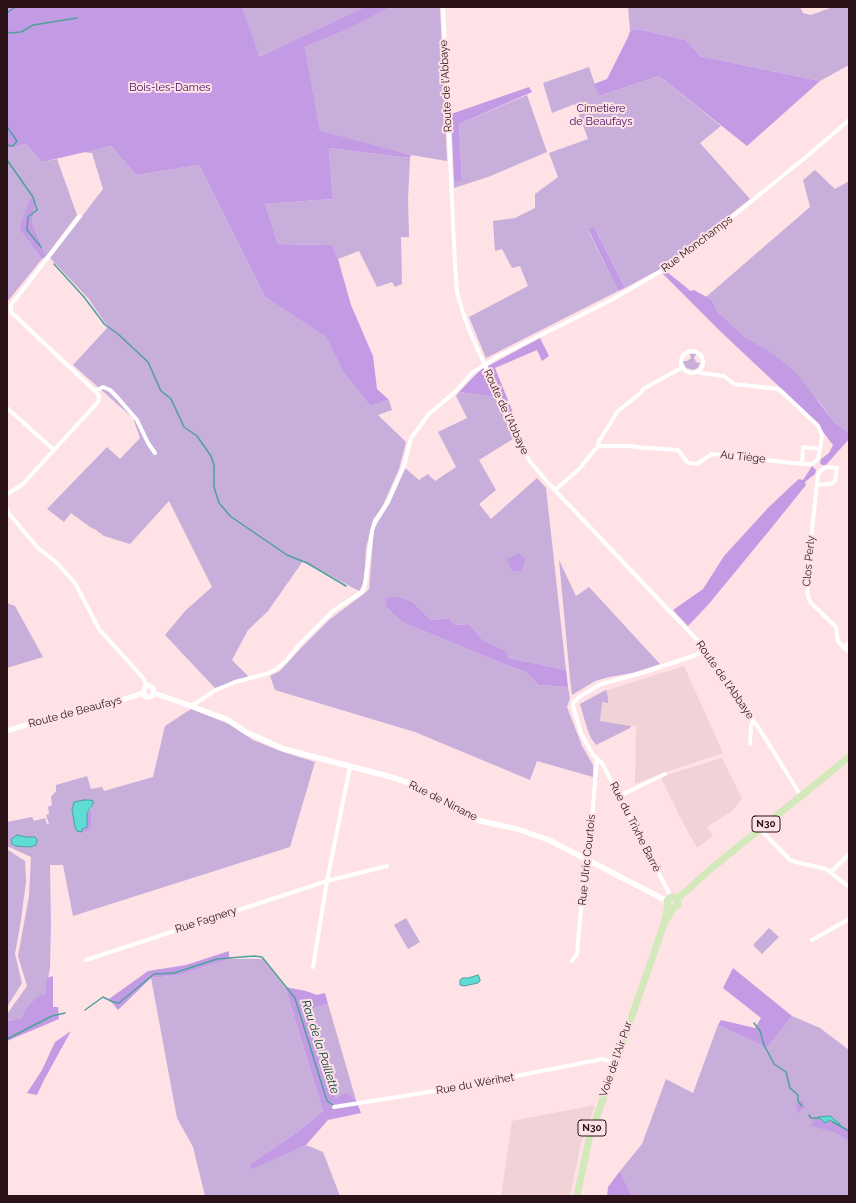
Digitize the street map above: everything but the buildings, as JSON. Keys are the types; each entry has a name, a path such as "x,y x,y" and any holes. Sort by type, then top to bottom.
{"main road":[{"name":"N30","path":"671,902 849,757"},
{"name":"Voie de l'Air Pur","path":"577,1196 589,1139 671,902"}],"street":[{"name":"Route de l'Abbaye","path":"443,7 457,292 463,314 526,456 555,490 692,633 706,650 791,778 801,796"},
{"name":"Rue Monchamps","path":"191,706 216,690 235,682 266,674 275,670 286,661 300,644 333,612 362,592 365,584 372,531 376,521 388,502 404,466 412,438 429,414 456,390 472,373 485,364 613,299 675,263 806,157 849,120"},
{"path":"7,494 22,485 98,402 99,396 95,391 11,312 11,305 80,216"},
{"path":"698,371 702,367 702,358 699,353 690,351 685,354 681,363 683,367 690,372 698,371 701,373 724,376 734,384 778,389 781,391 818,426 822,435 820,449 803,447 802,464"},
{"path":"555,490 580,469 598,446 599,441 618,411 642,392 643,389 683,367"},
{"path":"95,391 103,388 110,390 117,397 137,420 148,443 155,453"},
{"path":"7,408 54,450"},
{"name":"Au Tiège","path":"598,446 632,446 678,450 688,463 697,464 712,454 812,464 818,459 820,449"},
{"name":"Clos Perly","path":"817,485 831,484 835,481 837,468 827,467 820,471 818,475 809,557 811,563 807,593 811,603 836,627 838,642 849,652"},
{"path":"7,509 10,515 38,548 56,562 75,583 100,629 144,679 146,686 143,689 143,693"},
{"path":"844,648 849,642"},
{"name":"Rue du Trixhe Barré","path":"671,902 602,763 593,755 581,733 573,706 576,699 601,684 664,666 706,650"},
{"path":"146,686 153,688 154,693"},
{"name":"Route de Beaufays","path":"7,731 46,718 91,710 143,693 148,697 152,696 154,693"},
{"name":"Rue de Ninane","path":"154,693 228,720 252,734 284,749 391,777 415,785 476,820 517,829 543,838 588,859 671,902"},
{"path":"750,744 751,725 754,722"},
{"name":"Rue Ulric Courtois","path":"572,961 577,954 585,865 588,859 597,758"},
{"path":"313,967 327,880 350,767"},
{"path":"619,796 665,774"},
{"path":"760,829 790,860 826,869 849,887"},
{"path":"831,872 849,854"},
{"name":"Rue Fagnery","path":"86,960 327,880 387,866"},
{"path":"812,940 849,919"},
{"name":"Rue du Wérihet","path":"334,1107 460,1087 602,1059 615,1063"}],"shaded area":[{"path":"684,666 723,753 635,784 636,725 596,745 587,728 580,704 601,692"},
{"path":"722,758 742,799 732,811 707,827 713,836 697,848 661,778 666,775"},
{"path":"595,1105 581,1144 570,1196 501,1196 512,1121"}],"green space":[{"name":"Bois-les-Dames","path":"7,7 242,7 259,56 364,7 391,7 346,30 305,47 320,131 411,155 410,158 329,148 333,199 265,204 278,244 332,245 338,259 351,305 373,356 377,389 389,400 370,406 342,370 326,337 265,297 199,165 136,175 111,146 42,162 26,144 7,149"},
{"path":"242,7 364,7 258,56"},
{"path":"391,7 440,7 447,161 411,155 320,132 305,47 346,30"},
{"path":"628,7 800,7 803,13 811,15 833,7 849,7 849,65 820,81 700,56 686,40 638,29 630,31"},
{"path":"638,29 686,40 700,56 820,81 747,146 659,76 599,96 594,84 607,79 630,31"},
{"name":"Cimetière de Beaufays","path":"589,67 599,96 659,76 721,126 700,143 750,199 664,267 625,288 594,227 588,230 618,291 486,358 469,317 528,286 520,266 512,268 502,249 495,251 493,221 515,218 535,208 535,194 558,177 549,153 588,139 575,104 552,113 543,83"},
{"path":"529,87 532,92 459,124 462,180 454,182 451,114"},
{"path":"527,95 547,152 488,177 454,188 454,182 462,179 459,124"},
{"path":"26,144 42,162 57,159 77,215 46,256 32,222 36,200 19,229 42,259 7,302 7,149"},
{"path":"111,146 136,175 199,165 265,297 326,337 342,370 370,406 389,400 392,410 378,415 406,442 399,469 383,505 372,524 366,548 364,584 359,591 303,561 268,611 248,630 232,660 249,677 215,688 165,635 186,610 212,587 169,501 130,544 104,536 71,513 64,522 47,509 107,447 120,459 140,438 133,418 73,365 108,327 88,298 50,258 103,189 92,153 83,152"},
{"path":"329,148 410,158 408,199 409,237 401,237 402,284 395,287 392,282 377,287 359,251 338,259 332,245 278,244 265,204 333,199"},
{"path":"815,170 835,189 849,181 848,432 835,423 820,403 771,352 745,337 718,312 712,300 706,297 810,207 803,180"},
{"path":"30,199 36,200 32,222 46,256 42,259 19,229"},
{"path":"594,227 625,288 618,291 588,229"},
{"path":"667,272 690,291 694,290 712,300 718,312 745,337 771,352 795,372 835,423 848,432 849,430 849,439 826,465 822,465 820,463 821,459 829,453 833,445 819,424 721,332 663,274"},
{"path":"540,338 549,356 542,361 537,350 495,368 516,420 513,423 488,366"},
{"path":"690,354 696,354 694,358 696,362 700,363 698,368 693,370 686,368 683,362 691,358"},
{"path":"483,367 495,397 459,392"},
{"path":"459,392 495,397 513,439 479,460 496,490 479,504 491,519 537,478 546,488 566,670 509,658 506,651 483,640 469,624 455,625 449,618 431,620 414,603 387,608 402,622 526,672 538,685 568,687 570,698 567,707 582,746 593,765 593,777 537,761 530,780 415,732 275,690 270,676 280,671 329,620 369,589 374,529 389,504 405,468 419,480 428,474 435,481 456,467 438,432 467,418 456,396"},
{"path":"812,466 816,470 815,474 805,482 806,485 773,526 708,605 688,626 673,610 703,589 724,556 768,508 799,479 803,480"},
{"path":"519,553 525,559 522,571 512,571 507,559"},
{"path":"559,560 576,596 589,587 660,664 632,673 595,681 572,695"},
{"path":"399,597 414,603 431,620 449,618 455,625 469,624 483,640 506,651 509,658 566,670 568,687 538,685 526,672 402,622 387,608 385,598"},
{"path":"7,603 15,606 43,657 7,668"},
{"path":"606,690 608,703 602,702 600,721 630,726 630,728 596,745 587,728 580,704"},
{"path":"191,709 229,724 253,740 280,751 315,762 290,847 73,916 63,865 50,865 50,968 45,995 27,1007 21,1018 8,1021 7,1014 27,986 18,956 29,896 31,857 7,846 7,822 32,817 34,821 45,818 47,824 49,824 46,815 49,814 48,807 52,805 51,797 56,791 56,785 87,776 91,789 102,787 104,791 153,777 165,726","holes":["74,802 93,804 91,809 91,826 82,832"]},
{"path":"91,809 91,826 88,831 82,832 82,829 87,827 87,813"},
{"path":"8,850 25,861 26,881 15,954 22,983 7,1007 7,866"},
{"path":"406,918 420,942 408,949 394,925"},
{"path":"769,928 779,937 762,954 753,945"},
{"path":"229,951 229,959 180,975 151,978 118,1010 109,999 148,971 186,965"},
{"path":"229,959 263,959 285,987 323,1111 296,1133 249,1165 252,1168 306,1145 323,1152 340,1196 205,1196 193,1147 177,1118 151,978 180,975"},
{"path":"733,968 792,1016 765,1050 761,1045 718,1025 721,1020 755,1028 761,1018 723,988"},
{"path":"53,976 53,1007 58,1007 59,1019 7,1041 7,1020 21,1018 27,1007 39,996 45,995 47,978"},
{"path":"285,987 306,991 317,995 325,993 328,1004 304,1011 314,1038 324,1077 336,1098 346,1092 356,1100 361,1113 328,1120 306,1145 252,1169 249,1165 296,1133 323,1111"},
{"path":"328,1004 356,1100 346,1092 336,1098 324,1077 314,1038 304,1011"},
{"path":"792,1016 820,1028 849,1050 849,1196 632,1196 620,1171 642,1144 666,1079 693,1093 718,1025 761,1045 765,1050"},
{"path":"71,1031 37,1095 27,1093 42,1070 55,1042"},
{"path":"802,1101 805,1107 798,1113 795,1103"},
{"path":"814,1119 821,1119 825,1123 830,1120 839,1126 840,1124 849,1130 849,1141 835,1132 811,1126"},
{"path":"620,1171 632,1196 607,1196 608,1187"}],"water":[{"path":"84,800 93,801 93,804 87,813 87,827 82,829 82,832 77,831 75,827 72,810 74,802"},
{"path":"17,835 35,837 37,840 36,845 30,847 16,846 12,844 11,839"},
{"path":"478,975 480,981 478,983 464,986 460,985 460,980 462,978"},
{"path":"830,1116 840,1124 840,1126 830,1120 825,1123 818,1117"}],"waterway":[{"path":"7,13 15,7"},
{"path":"7,32 21,32 33,25 77,18"},
{"path":"7,127 17,141 13,146 7,145"},
{"path":"7,160 33,197 37,210 28,217 27,230 41,247"},
{"path":"54,264 84,297 105,325 117,333 148,362 161,391 172,401 184,427 197,436 211,456 214,465 214,487 219,503 230,516 287,555 307,563 346,586"},
{"name":"Rau de la Paillette","path":"85,1010 103,997 119,1003 154,974 174,973 217,959 254,956 262,957 295,998 327,1101 333,1105"},
{"name":"Rau de la Paillette","path":"7,1039 52,1016 65,1013"},
{"path":"754,1023 760,1031 764,1045 774,1064 786,1072 790,1088 798,1095 798,1101 802,1106"},
{"path":"809,1115 811,1118 819,1118"},
{"path":"833,1122 849,1131"}]}
